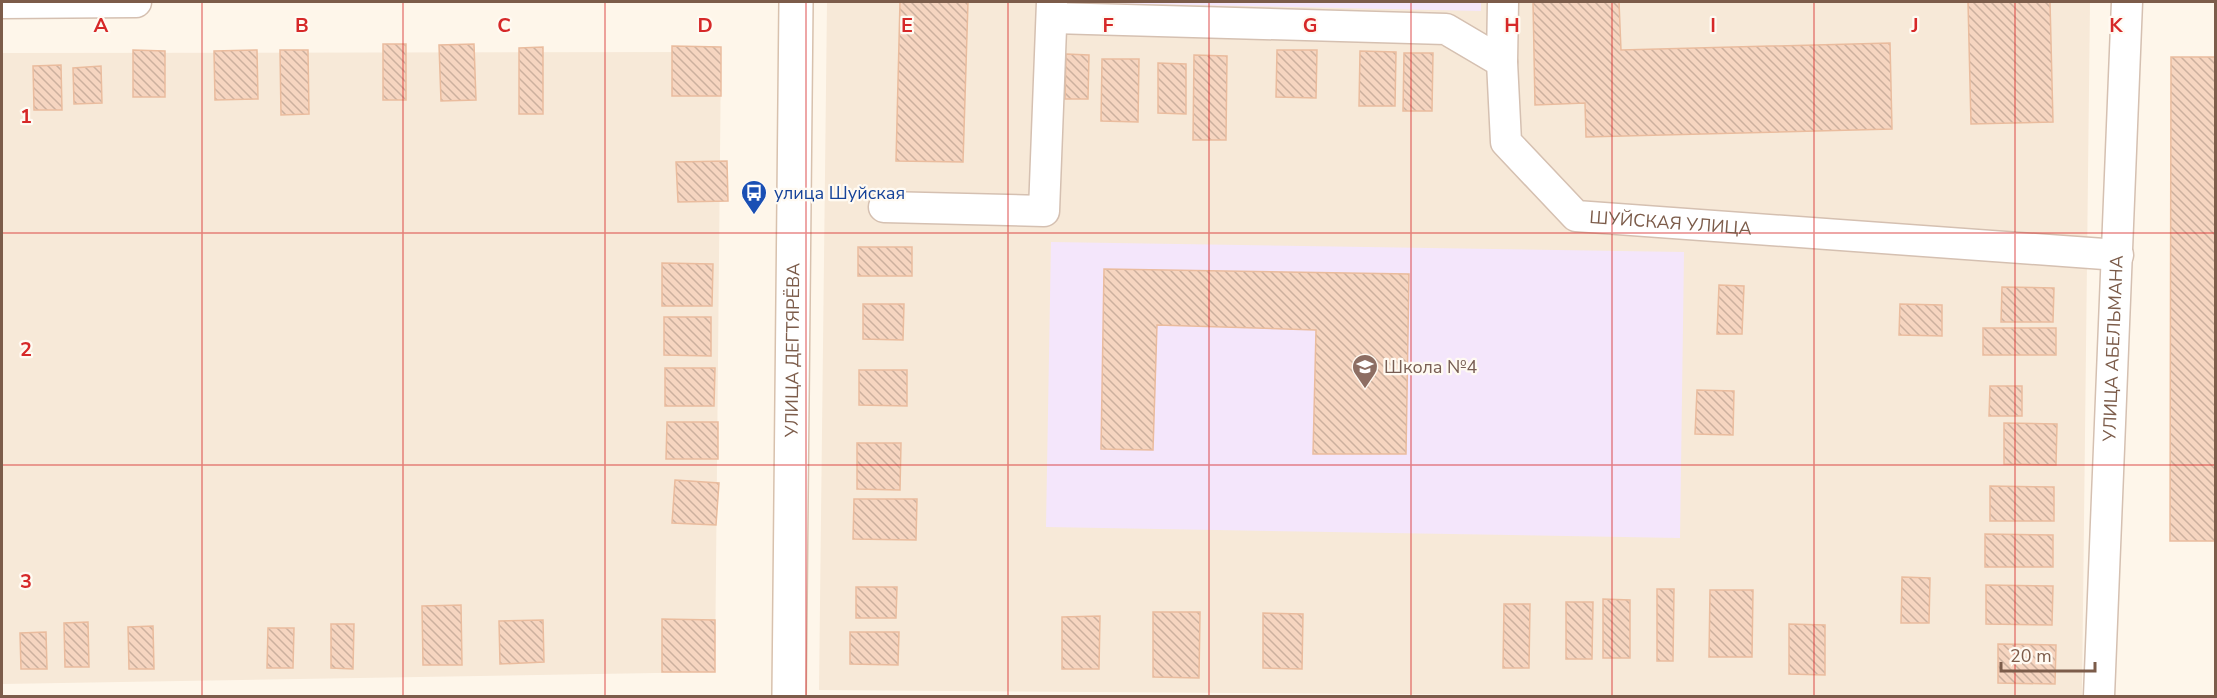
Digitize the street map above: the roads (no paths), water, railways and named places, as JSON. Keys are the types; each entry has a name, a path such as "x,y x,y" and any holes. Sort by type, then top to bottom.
{"main road":[{"name":"УЛИЦА ДЕГТЯРЁВА","path":"789,696 796,2"}],"street":[{"path":"2,3 136,2"},
{"name":"ШУЙСКАЯ УЛИЦА","path":"1503,2 1502,62 1506,142 1576,216 2118,255"},
{"name":"УЛИЦА АБЕЛЬМАНА","path":"2099,696 2127,2"},
{"path":"884,207 1044,211 1052,10 1446,29 1502,62"}],"place":[{"name":"улица Шуйская","path":"754,216"},
{"name":"Школа №4","path":"1365,390"}]}
